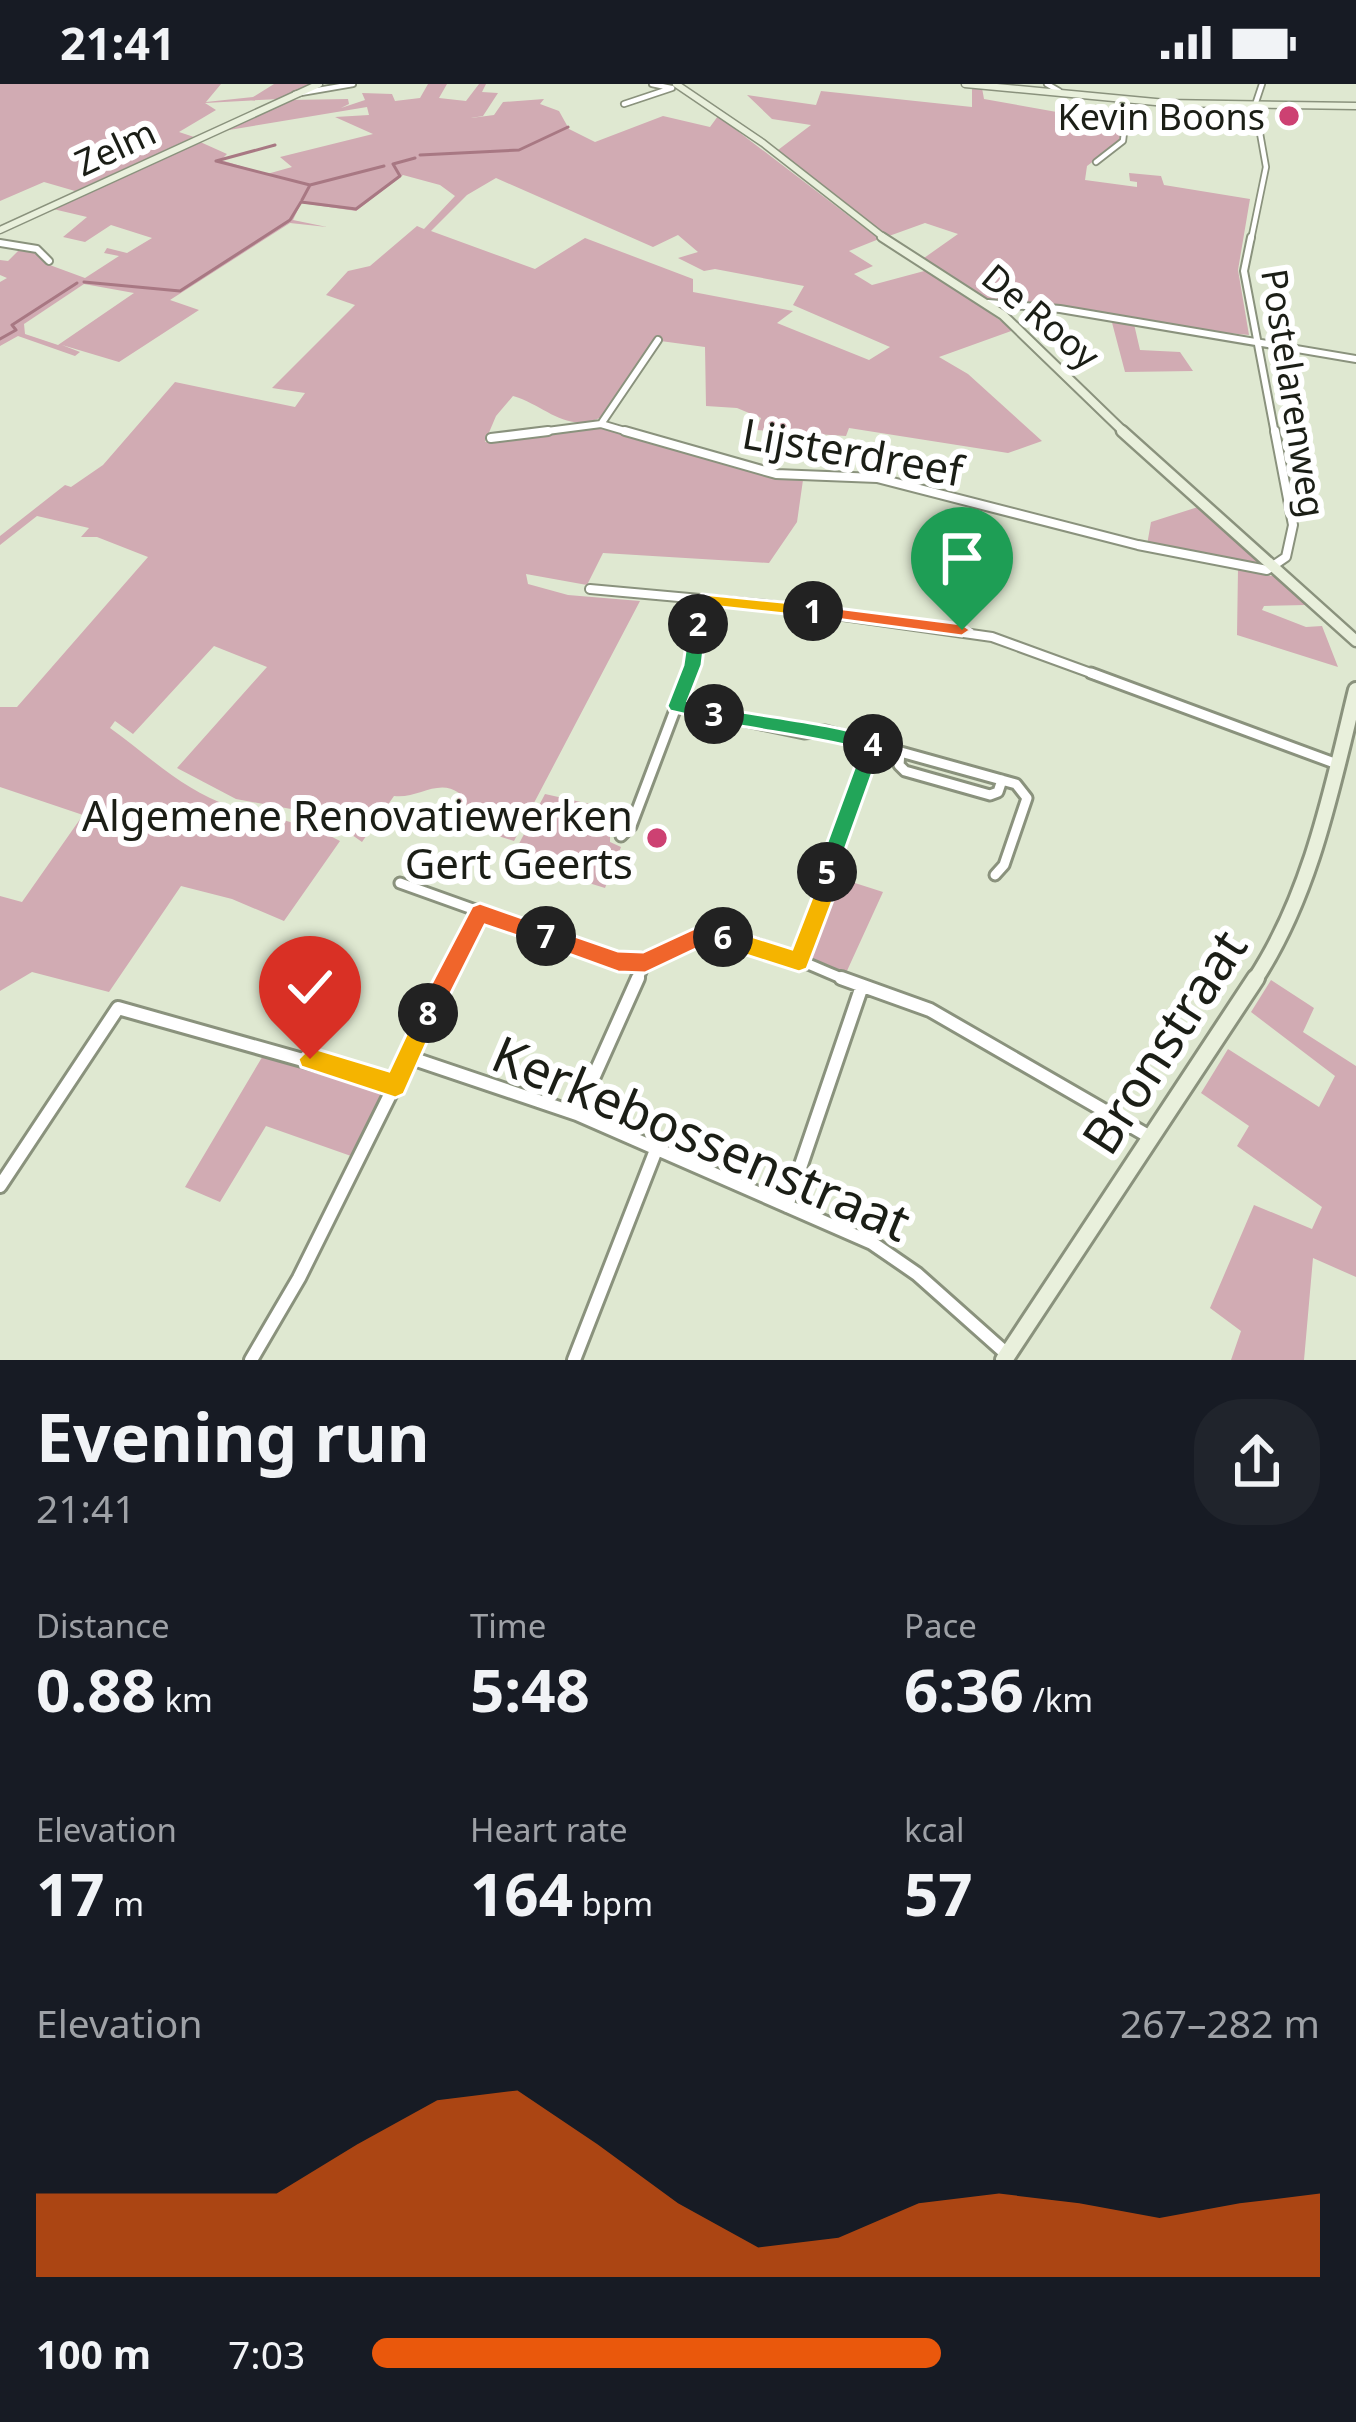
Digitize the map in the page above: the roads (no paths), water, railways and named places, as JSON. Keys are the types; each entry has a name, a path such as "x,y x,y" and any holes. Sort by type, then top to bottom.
{"street":[{"name":"Zelm","path":"0,230 319,84"},
{"path":"296,94 353,84"},
{"name":"De Rooy","path":"652,84 677,87 763,142 878,234 988,303 1166,474 1356,641"},
{"path":"965,84 1128,100 1356,106"},
{"path":"1047,84 1058,92"},
{"name":"Postelarenweg","path":"1262,84 1255,105 1266,166 1244,271 1293,525 1286,557 1274,566"},
{"path":"624,104 677,87"},
{"path":"1096,162 1124,141 1128,100"},
{"path":"0,243 38,249 50,261"},
{"path":"988,303 1060,309 1356,359"},
{"path":"601,424 658,340"},
{"name":"Lijsterdreef","path":"490,438 601,424 776,474 877,478 1138,545 1262,571 1274,566"},
{"path":"590,589 992,637 1356,760"},
{"path":"621,836 631,826 692,665 702,600"},
{"name":"De Rooy","path":"1335,621 1356,629"},
{"name":"Bronstraat","path":"1006,1358 1267,961 1292,914 1344,753 1356,690"},
{"path":"677,706 804,733 825,731 1025,790 1027,798 1004,865 995,875"},
{"path":"799,961 827,887 826,870 874,745"},
{"path":"900,752 898,765 905,771 990,795 998,792 1002,780"},
{"path":"400,883 618,961 645,962 678,945 710,937 729,938 799,961 930,1010 1151,1138"},
{"path":"250,1360 299,1278 480,913"},
{"path":"578,1114 645,962"},
{"path":"787,1206 862,986"},
{"path":"0,1186 118,1008 395,1086"},
{"name":"Kerkebossenstraat","path":"408,1057 578,1114 898,1259 1006,1358"},
{"path":"574,1360 656,1150"}],"waterway":[{"path":"420,155 519,150 568,127"},
{"path":"275,145 216,161 310,185"},
{"path":"84,282 180,291 290,220 301,202 356,209 400,176 393,164 415,158"},
{"path":"310,185 384,166"},
{"path":"302,200 310,185"},
{"path":"0,339 16,330 12,325 77,283"}],"place":[{"name":"Kevin Boons","path":"1289,116"},
{"name":"Algemene Renovatiewerken Gert Geerts","path":"657,838"}]}
